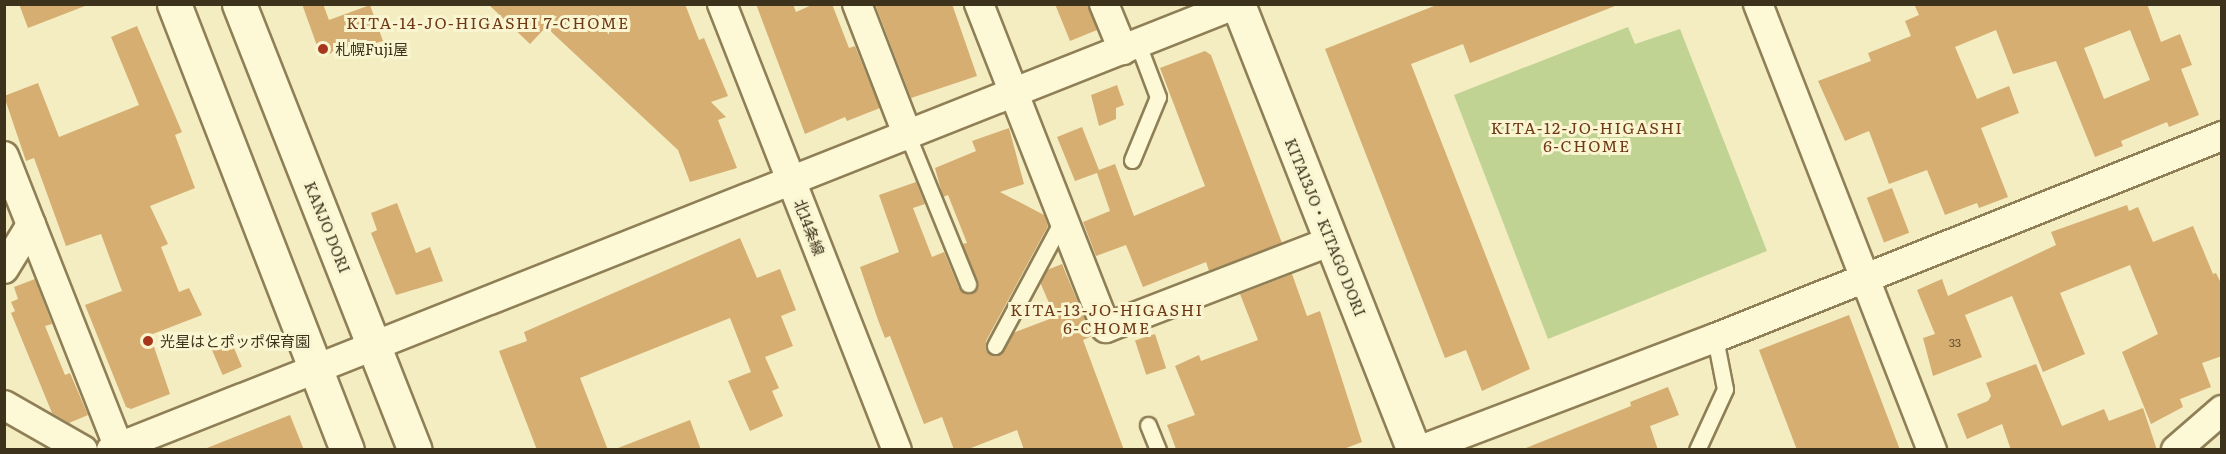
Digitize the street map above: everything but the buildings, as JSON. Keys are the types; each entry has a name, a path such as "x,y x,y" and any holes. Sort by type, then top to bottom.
{"street":[{"path":"174,4 347,450"},
{"name":"KANJO DORI","path":"239,4 415,450"},
{"name":"北14条線","path":"722,4 897,450"},
{"path":"857,4 908,136"},
{"path":"979,4 1106,328 1332,241"},
{"path":"1104,4 1131,47"},
{"path":"4,156 117,448 1237,4"},
{"name":"KITA13JO・KITAGO DORI","path":"1237,4 1414,450"},
{"path":"1758,4 1932,450"},
{"path":"1420,450 1715,338 2222,136"},
{"path":"4,269 31,225"},
{"path":"4,405 83,450"},
{"path":"2176,450 2222,410"}],"lane":[{"path":"1131,47 1158,98 1132,160"},
{"path":"908,136 968,284"},
{"path":"995,346 1064,219"},
{"path":"1697,450 1725,388 1715,338"},
{"path":"1148,425 1158,450"}],"green space":[{"path":"1628,27 1635,44 1680,29 1767,251 1548,339 1454,95"}],"place":[{"name":"札幌Fuji屋","path":"323,49"},
{"name":"光星はとポッポ保育園","path":"148,341"}],"district":[{"name":"KITA-14-JO-HIGASHI 7-CHOME","path":"488,22"},
{"name":"KITA-12-JO-HIGASHI 6-CHOME","path":"1587,136"},
{"name":"KITA-13-JO-HIGASHI 6-CHOME","path":"1107,318"}]}
